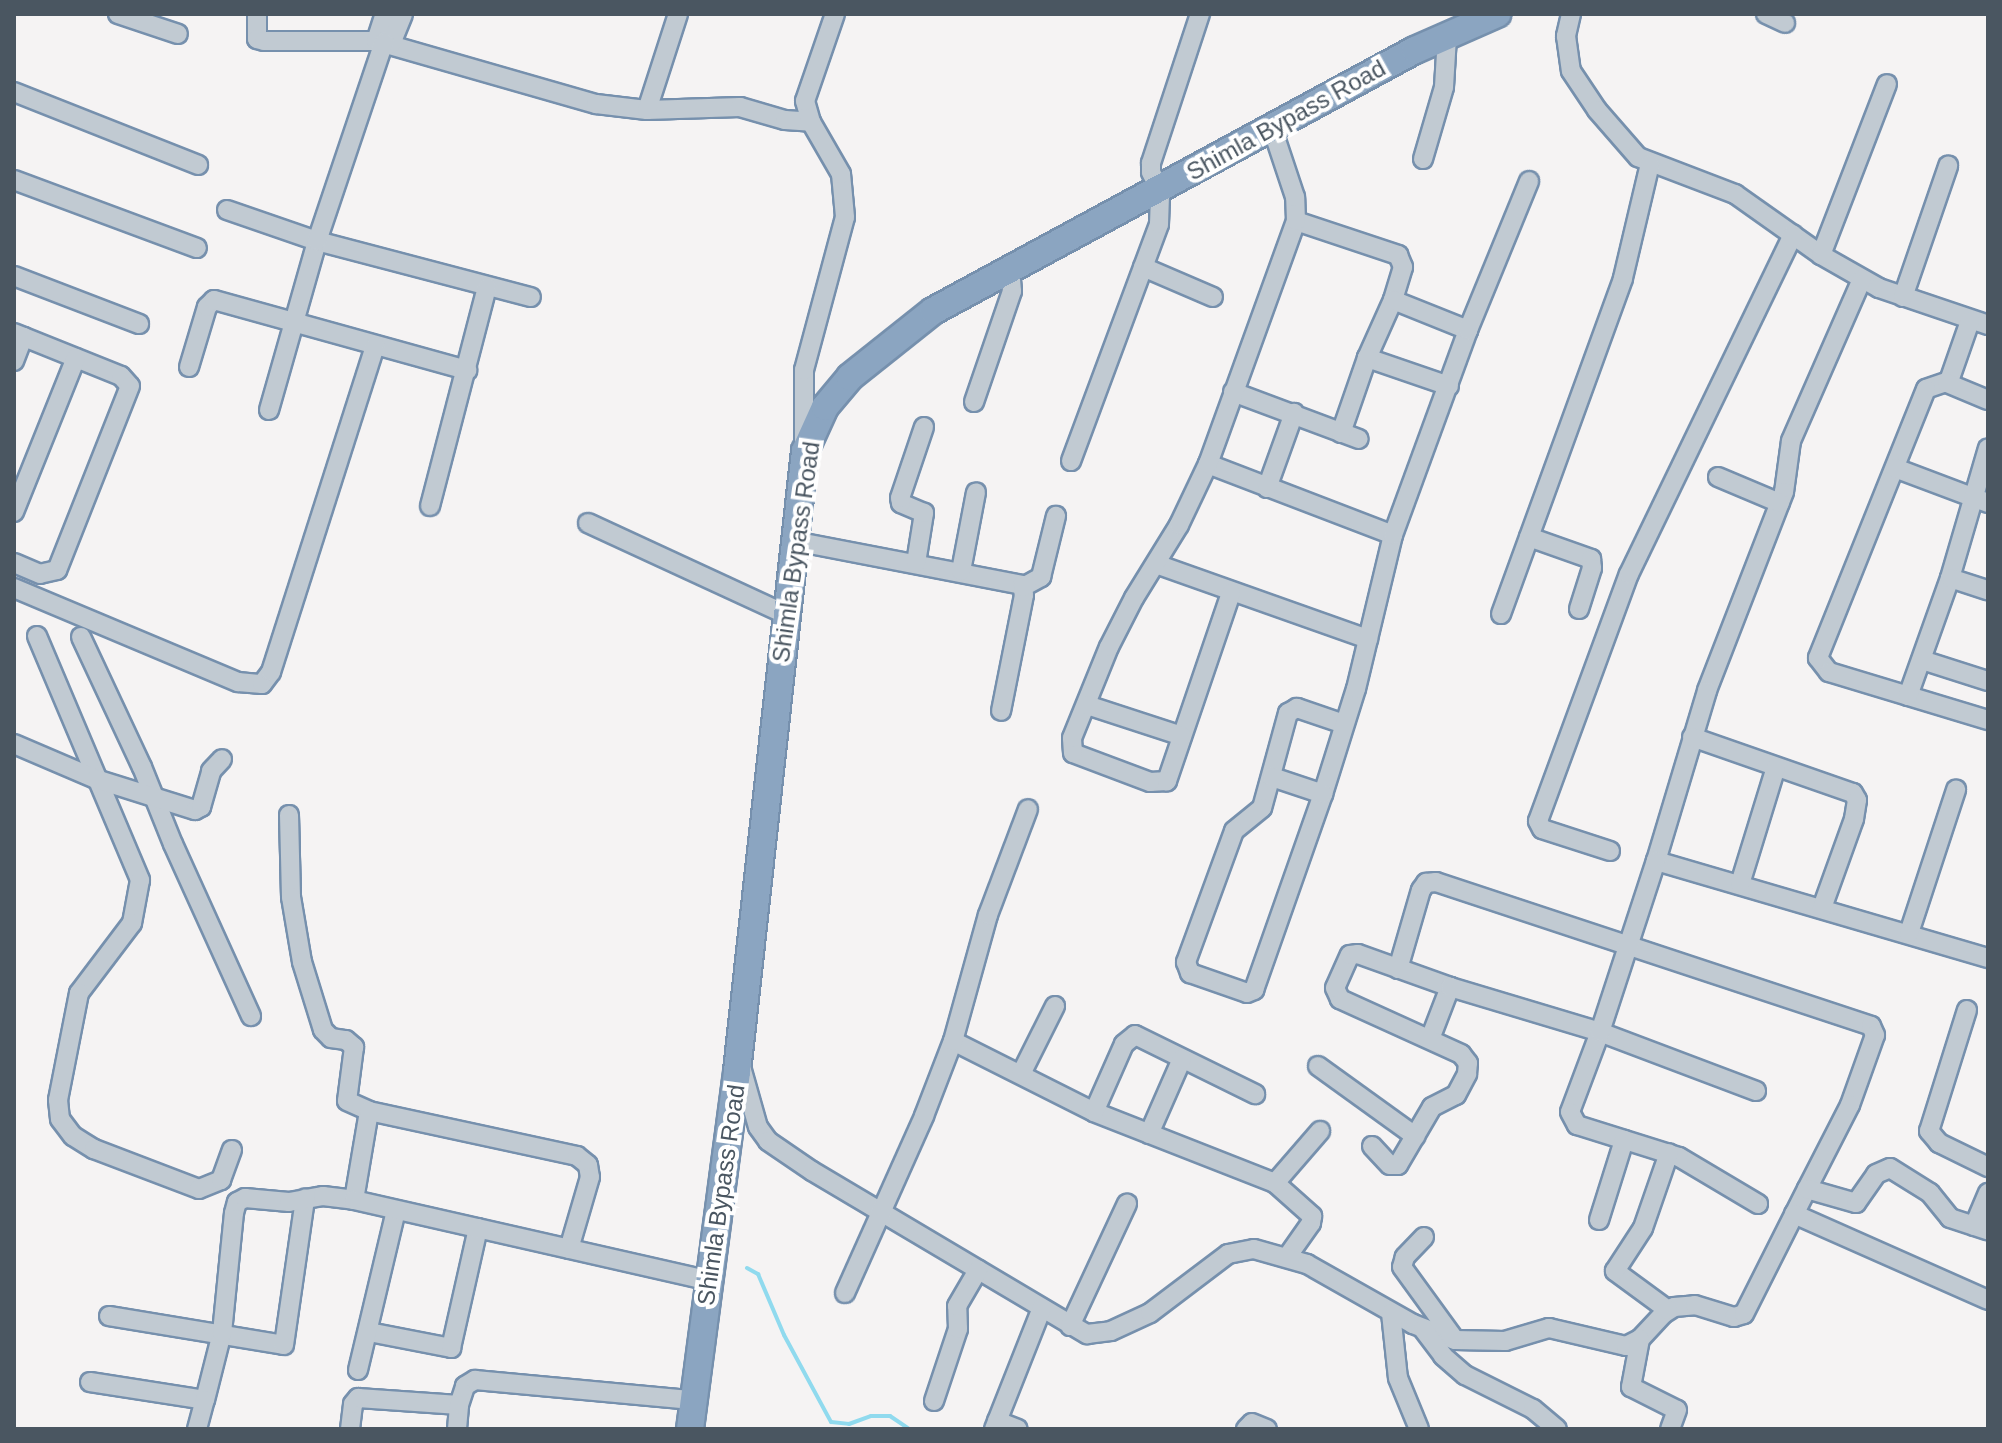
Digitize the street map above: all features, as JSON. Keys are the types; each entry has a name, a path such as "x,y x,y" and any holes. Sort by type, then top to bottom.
{"highway":[{"name":"Shimla Bypass Road","path":"690,1429 739,1059 805,451 825,407 850,377 933,311 1272,128 1447,36 1497,14"}],"street":[{"path":"118,14 178,34"},
{"path":"257,14 257,39 264,41 384,42 596,104 647,110 740,107 785,120 811,122"},
{"path":"384,42 385,14"},
{"path":"269,410 317,241 384,42 403,14"},
{"path":"647,110 678,14"},
{"path":"805,451 804,370 845,217 841,174 811,122 805,101 835,14"},
{"path":"1071,461 1162,216 1160,190 1151,172 1151,163 1200,14"},
{"path":"1571,14 1566,36 1571,71 1626,145 1650,164 1718,185 1862,279 1903,297 1979,323 1947,383"},
{"path":"1766,14 1785,23"},
{"path":"1423,159 1444,87 1447,36"},
{"path":"1821,255 1887,84"},
{"path":"14,92 198,165"},
{"path":"1231,593 1167,781 1150,782 1073,753 1072,738 1124,615 1156,564 1208,464 1296,221 1295,197 1272,128"},
{"path":"1501,614 1623,278 1650,164"},
{"path":"1903,297 1948,166"},
{"path":"14,180 197,248"},
{"path":"1344,724 1297,708 1291,710 1262,808 1234,831 1186,962 1187,971 1247,993 1254,990 1323,794 1344,724 1368,639 1393,535 1468,330 1529,181"},
{"path":"227,210 317,241 531,297"},
{"path":"1233,392 1350,436 1367,358 1393,300 1403,267 1398,255 1296,221"},
{"path":"1610,851 1542,829 1538,821 1600,644 1629,574 1793,235"},
{"path":"1143,267 1213,297"},
{"path":"974,402 1012,291 1010,268"},
{"path":"14,276 139,324"},
{"path":"1758,1204 1669,1153 1577,1125 1571,1116 1656,861 1692,737 1788,481 1791,441 1862,279"},
{"path":"430,506 487,287"},
{"path":"189,367 207,307 214,300 467,370"},
{"path":"1393,300 1468,330"},
{"path":"14,361 19,335 128,380 129,393 57,570 40,574 14,563"},
{"path":"14,588 238,682 262,684 271,672 375,346"},
{"path":"14,512 76,358"},
{"path":"1367,358 1449,386"},
{"path":"1988,400 1947,383 1934,384 1926,389 1818,658 1829,672 1988,720"},
{"path":"1267,488 1294,413"},
{"path":"916,563 924,511 901,503 900,498 924,427"},
{"path":"1908,696 1980,501 1986,458"},
{"path":"1208,464 1393,535"},
{"path":"1895,468 1980,501"},
{"path":"1718,477 1780,503"},
{"path":"961,571 976,492"},
{"path":"794,541 961,571 1023,587 1041,577 1056,516"},
{"path":"588,523 787,615"},
{"path":"1529,537 1591,559 1592,568 1579,609"},
{"path":"1156,564 1368,639"},
{"path":"1950,578 1988,590"},
{"path":"1001,711 1023,587"},
{"path":"37,636 137,871 140,890 132,923 79,993 59,1092 60,1119 73,1136 94,1149 199,1189 216,1185 226,1173 232,1150"},
{"path":"81,637 251,1016"},
{"path":"1922,660 1988,681"},
{"path":"1087,705 1182,736"},
{"path":"1692,737 1844,789 1857,800 1854,819 1822,908"},
{"path":"14,744 96,779 189,810 199,809 210,773 222,759"},
{"path":"1740,884 1776,767"},
{"path":"1272,777 1323,794"},
{"path":"1909,933 1956,790"},
{"path":"845,1293 882,1213 953,1041 988,915 1028,809"},
{"path":"289,815 291,897 302,962 323,1030 331,1038 346,1040 354,1047 347,1101 369,1111 584,1159 590,1177 569,1249"},
{"path":"1656,861 1988,958"},
{"path":"739,1059 758,1127 768,1141 882,1213 1087,1334 1111,1331 1168,1301 1228,1254 1254,1249 1287,1257 1322,1272 1391,1313 1455,1340 1505,1341 1549,1328 1619,1346 1640,1339 1668,1310 1686,1304 1734,1317 1744,1314 1850,1105 1875,1035 1873,1029 1431,881 1421,890 1398,969"},
{"path":"1372,1146 1395,1166 1432,1107 1456,1095 1467,1074 1466,1058 1337,995 1335,988 1353,953 1450,987 1600,1032 1756,1091"},
{"path":"1430,1039 1450,987"},
{"path":"1021,1074 1055,1006"},
{"path":"1967,1010 1929,1131 1939,1143 1988,1167"},
{"path":"1094,1112 1129,1037 1138,1035 1255,1094"},
{"path":"953,1041 1094,1112 1275,1183 1312,1216 1311,1223 1287,1257"},
{"path":"1149,1134 1182,1059"},
{"path":"1318,1066 1415,1136"},
{"path":"354,1200 369,1111"},
{"path":"1275,1183 1320,1131"},
{"path":"1599,1220 1624,1140"},
{"path":"1668,1310 1615,1271 1643,1228 1669,1153"},
{"path":"1807,1189 1856,1203 1876,1174 1890,1168 1930,1193 1944,1214 1981,1228 1988,1193"},
{"path":"197,1429 222,1333 237,1202 247,1197 289,1202 323,1196 354,1200 710,1281"},
{"path":"109,1316 286,1343 305,1199"},
{"path":"1070,1326 1127,1204"},
{"path":"358,1370 396,1210"},
{"path":"1794,1214 1988,1300"},
{"path":"369,1332 451,1348 478,1228"},
{"path":"1424,1237 1405,1257 1402,1267 1455,1340"},
{"path":"934,1401 958,1329 957,1306 978,1270"},
{"path":"1018,1429 996,1425 1042,1308"},
{"path":"1391,1313 1398,1378 1419,1429"},
{"path":"1423,1329 1443,1356 1465,1375 1533,1409 1557,1429"},
{"path":"1640,1339 1631,1387 1677,1410 1670,1429"},
{"path":"457,1429 459,1405 465,1386 475,1380 692,1400"},
{"path":"90,1382 205,1400"},
{"path":"350,1429 353,1404 358,1398 459,1405"},
{"path":"1246,1429 1252,1423 1267,1429"}],"waterway":[{"path":"747,1268 758,1274 784,1335 831,1422 849,1424 871,1416 890,1416 909,1429"}]}
